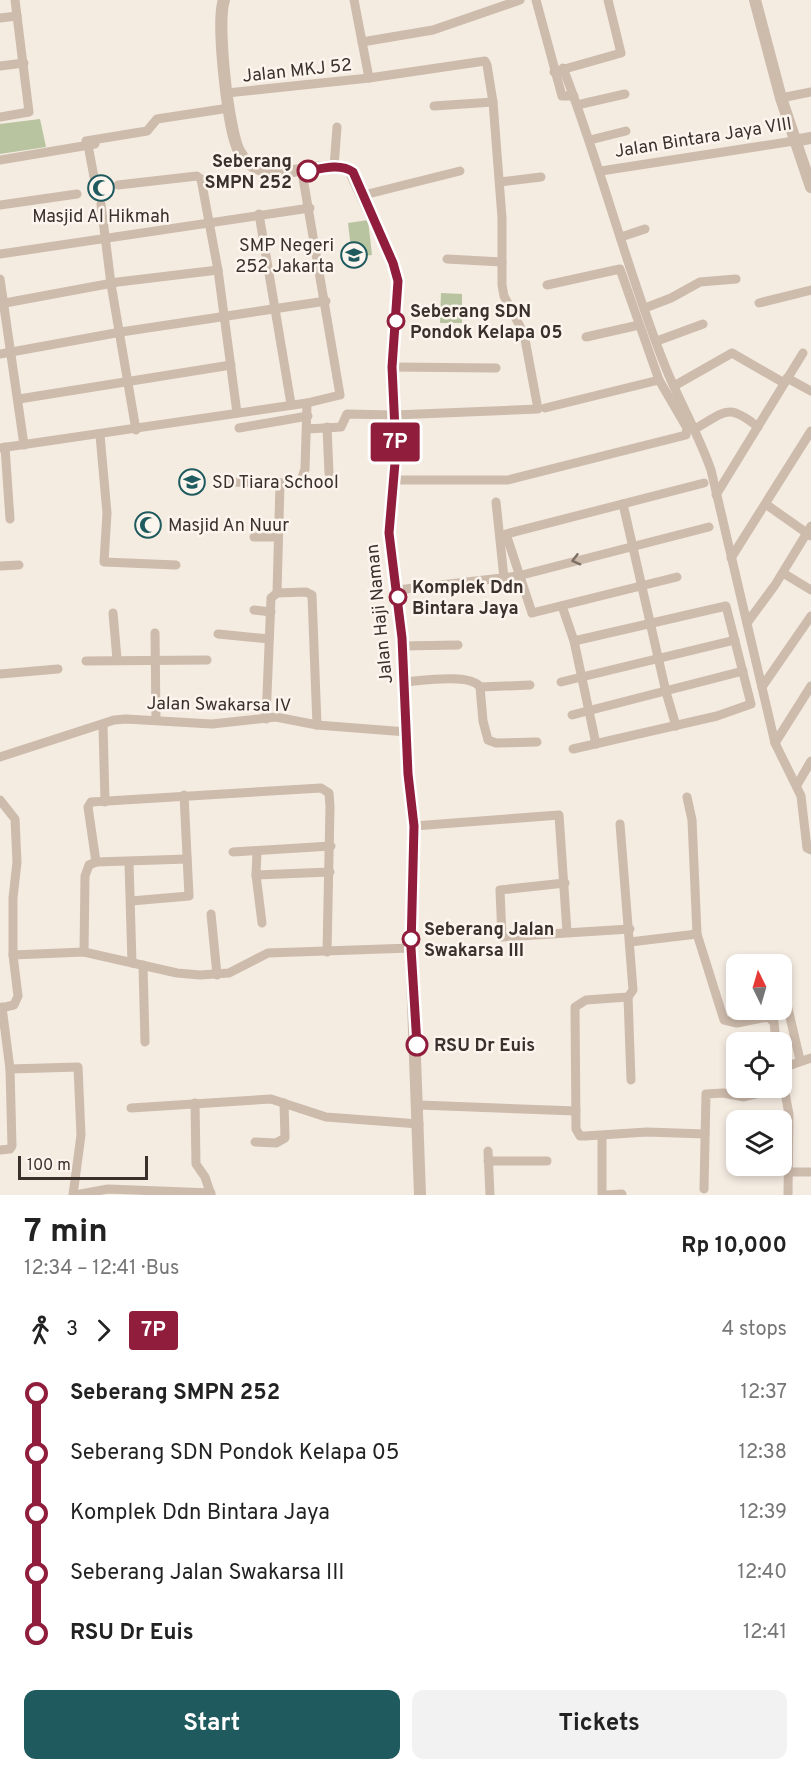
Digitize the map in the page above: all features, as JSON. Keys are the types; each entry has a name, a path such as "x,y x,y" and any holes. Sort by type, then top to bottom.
{"street":[{"path":"0,117 29,112 15,0"},
{"path":"224,0 222,25 229,108 234,139 249,165 274,172 302,172 334,167 337,127"},
{"path":"362,42 433,30 520,0"},
{"path":"536,0 558,70 576,101 590,140 657,341 711,470 775,742 807,810 807,848 811,850"},
{"path":"558,70 621,53 608,0"},
{"path":"754,0 781,98 811,187"},
{"path":"357,1 369,78"},
{"path":"0,18 17,16"},
{"name":"Jalan MKJ 52","path":"227,93 369,78 485,61 493,102"},
{"path":"0,66 24,63"},
{"path":"781,98 811,92"},
{"path":"576,101 625,94"},
{"path":"307,429 341,427 347,414 395,415 538,409 524,334 504,296 503,233 493,102 434,106"},
{"path":"0,160 145,134 158,118 229,108"},
{"path":"590,140 626,131"},
{"name":"Jalan Bintara Jaya VIII","path":"601,171 811,138"},
{"path":"87,143 94,177"},
{"name":"Jalan Haji Naman","path":"334,167 346,168 353,172 393,263 398,281 392,367 395,415 389,533 402,646 414,826 411,948 420,1195"},
{"path":"364,195 460,171"},
{"path":"10,519 3,448 136,430 338,396 341,392 302,172"},
{"path":"117,185 200,177 218,270 237,413"},
{"path":"500,182 541,177"},
{"path":"0,205 77,194"},
{"path":"101,204 111,284 136,430"},
{"path":"0,254 210,224 310,207"},
{"path":"259,214 291,404"},
{"path":"621,237 645,229"},
{"path":"447,259 502,262"},
{"path":"393,480 508,480 686,435 687,428 659,380 620,269 547,285"},
{"path":"5,303 111,284 218,270"},
{"path":"0,279 24,445"},
{"path":"645,308 671,298 700,282 736,279"},
{"path":"759,303 811,291"},
{"path":"0,354 120,332 326,301"},
{"path":"657,341 703,324"},
{"path":"586,338 639,325"},
{"path":"674,386 732,352 786,381 811,391"},
{"path":"716,495 802,353"},
{"path":"19,399 231,365"},
{"path":"392,367 496,368"},
{"path":"545,408 659,380"},
{"path":"226,482 297,484 302,480 305,469 307,403"},
{"path":"695,429 731,411 740,413 758,427"},
{"path":"239,428 308,416"},
{"path":"327,427 329,473"},
{"path":"731,558 811,431"},
{"path":"100,435 107,513 104,562 177,565"},
{"path":"277,593 280,483"},
{"path":"677,578 530,613 506,536 507,533 704,483"},
{"path":"496,502 504,578"},
{"path":"623,504 660,657 666,692 676,726"},
{"path":"747,623 810,532 766,505"},
{"path":"397,590 518,576 709,527"},
{"path":"254,537 278,537"},
{"path":"0,566 19,566"},
{"path":"783,573 811,590"},
{"path":"266,719 271,598 277,593 306,592 312,595 316,725"},
{"path":"562,606 574,641 596,744"},
{"path":"573,749 676,726 750,705 744,671 725,606 574,641"},
{"path":"254,610 271,612"},
{"path":"113,613 117,659"},
{"path":"762,687 811,616"},
{"path":"155,633 156,720"},
{"path":"218,634 269,639"},
{"path":"561,682 735,640"},
{"path":"402,646 458,645"},
{"path":"86,661 207,660"},
{"path":"0,674 58,669"},
{"path":"572,715 744,671"},
{"path":"403,682 452,679 476,682 480,687 483,721 488,740 496,743 537,742"},
{"path":"480,687 530,685"},
{"path":"775,742 811,686"},
{"name":"Jalan Swakarsa IV","path":"0,757 114,720 212,724 276,717 316,725 407,732"},
{"path":"103,725 105,802"},
{"path":"797,785 811,761"},
{"path":"96,862 88,805 91,802 321,788 329,793 331,846 327,952"},
{"path":"131,901 189,896 184,795"},
{"path":"687,797 692,820 697,933 724,1020 737,1023 768,1017 774,1022 775,1032"},
{"path":"0,800 15,819 17,862 13,955 18,1000 14,1005 1,1008 10,1070 5,1081 12,1146 10,1149 0,1149"},
{"path":"414,826 559,815 567,932"},
{"path":"620,824 633,990 627,997 631,1080"},
{"path":"233,852 331,846"},
{"path":"257,851 256,875 262,923"},
{"path":"84,952 85,871 96,862 129,863 187,859"},
{"path":"129,863 145,1042"},
{"path":"256,875 330,872"},
{"path":"565,883 502,889 498,892 502,937 630,929"},
{"path":"211,914 217,975"},
{"path":"630,942 697,933"},
{"path":"13,955 84,952 188,975 217,975 239,970 268,953 411,948"},
{"path":"627,997 585,1000 575,1006 577,1133 585,1136 647,1132 705,1134"},
{"path":"791,1020 800,1060"},
{"path":"792,1064 811,1058"},
{"path":"10,1070 78,1067 81,1135 74,1195 108,1189 211,1194 196,1164 195,1104"},
{"path":"704,1189 707,1093 726,1095"},
{"path":"131,1108 256,1098 284,1103 326,1117 419,1124"},
{"path":"255,1142 276,1143 285,1138 284,1103"},
{"path":"418,1105 576,1112"},
{"path":"602,1136 604,1195 622,1194"},
{"path":"490,1195 488,1156 547,1161"},
{"path":"792,1172 811,1172"},
{"path":"788,1176 788,1195"}],"green space":[{"path":"40,119 46,147 0,154 0,124"},
{"path":"368,220 372,255 352,257 348,223"},
{"path":"441,293 462,294 462,323 440,323"}],"bus line":[{"name":"7P","path":"308,171 334,167 346,168 353,172 393,263 398,281 392,367 396,451 389,533 402,638 408,774 414,826 411,948 417,1045"}],"place":[{"name":"Seberang SMPN 252","path":"308,171"},
{"name":"Masjid Al Hikmah","path":"101,188"},
{"name":"SMP Negeri 252 Jakarta","path":"354,255"},
{"name":"Seberang SDN Pondok Kelapa 05","path":"396,321"},
{"name":"SD Tiara School","path":"192,482"},
{"name":"Masjid An Nuur","path":"148,525"},
{"name":"Komplek Ddn Bintara Jaya","path":"398,597"},
{"name":"Seberang Jalan Swakarsa III","path":"411,939"},
{"name":"RSU Dr Euis","path":"417,1045"}]}
